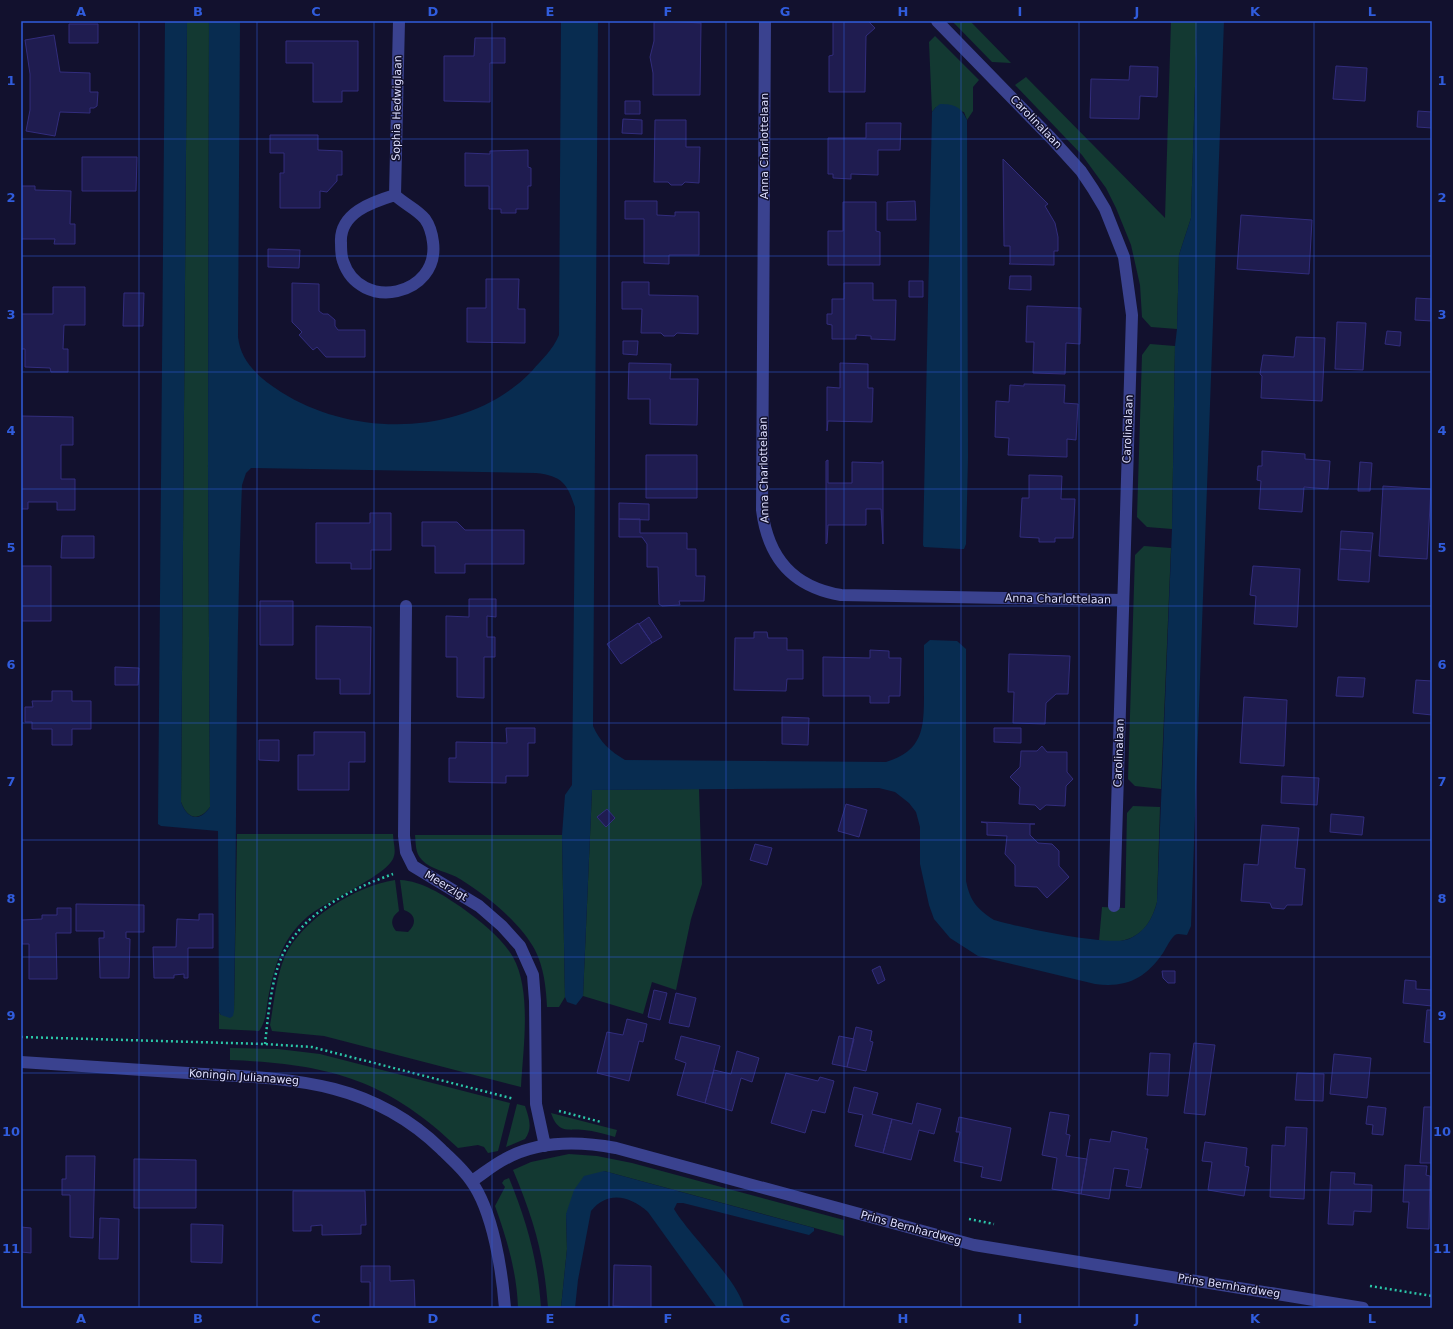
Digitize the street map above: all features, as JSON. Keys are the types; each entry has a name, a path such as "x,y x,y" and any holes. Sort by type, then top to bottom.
{"street":[{"name":"Sophia Hedwiglaan","path":"395,195 399,21"},
{"name":"Anna Charlottelaan","path":"765,21 762,510 766,533 778,558 799,580 826,592 841,595 1123,600"},
{"name":"Carolinalaan","path":"937,21 1051,138 1081,171 1105,209 1124,257 1132,314 1114,906"},
{"path":"395,195 425,219 432,233 434,249 433,259 425,274 416,284 401,291 385,293 367,289 357,283 346,270 342,260 341,238 346,223 352,215 368,203 395,195"},
{"name":"Meerzigt","path":"406,606 404,836 406,852 413,866 480,906 502,926 520,946 533,975 535,1001 536,1104 545,1146"},
{"name":"Koningin Julianaweg","path":"21,1062 284,1079 335,1088 378,1105 408,1122 431,1140 472,1181 487,1216 500,1262 505,1308"},
{"name":"Prins Bernhardweg","path":"472,1181 506,1158 545,1146 569,1142 593,1143 974,1244 1363,1308"}],"path":[{"path":"265,1044 277,971 282,955 300,928 330,904 356,889 413,866"}],"green space":[{"path":"187,21 209,21 208,467 210,807 202,815 198,816 190,815 181,802"},
{"path":"952,21 970,21 1011,63 992,62"},
{"path":"1171,21 1197,21 1191,218 1179,255 1177,329 1151,327 1142,317 1140,285 1131,245 1106,188 1082,155 1015,85 1026,77 1165,218"},
{"path":"935,36 979,80 973,87 973,111 967,120 964,112 936,107 932,112 929,42"},
{"path":"1150,344 1175,346 1172,529 1147,527 1137,517 1142,355"},
{"path":"1144,546 1171,548 1161,789 1135,786 1128,779 1135,555"},
{"path":"699,789 702,884 691,919 676,990 652,982 643,1014 583,996 592,790"},
{"path":"1133,806 1160,807 1157,902 1154,913 1149,922 1137,935 1120,941 1099,941 1102,907 1125,908 1127,813"},
{"path":"237,834 393,834 395,848 395,854 390,863 381,871 369,880 314,912 297,927 290,936 276,966 264,1020 259,1031 219,1029 219,1012 221,1015 234,1011"},
{"path":"415,835 562,835 565,997 559,1007 547,1007 541,964 535,950 521,929 502,910 470,886 456,877 435,869 422,860 416,848"},
{"path":"395,880 399,911 394,916 392,923 396,931 408,932 414,923 411,914 404,910 400,880 408,881 432,889 461,907 496,936 513,957 523,986 525,1020 521,1087 324,1036 272,1031 270,1025 279,973 285,956 293,942 317,917 332,906 363,889"},
{"path":"230,1048 278,1049 320,1054 510,1103 498,1151 488,1153 484,1147 478,1145 458,1148 432,1125 406,1106 380,1091 354,1080 326,1071 297,1066 230,1060"},
{"path":"517,1104 525,1106 529,1119 529,1131 525,1139 506,1147"},
{"path":"551,1113 617,1130 615,1137 588,1130 563,1129 557,1124"},
{"path":"569,1154 597,1156 632,1163 844,1220 844,1236 604,1171 566,1214 567,1249 561,1308 548,1308 544,1271 537,1238 527,1205 513,1170 531,1162"},
{"path":"509,1178 531,1242 540,1291 541,1308 518,1308 516,1282 511,1256 495,1206 505,1187 502,1183 504,1180"}],"water":[{"path":"165,21 187,21 181,802 190,815 198,817 206,812 210,807 208,467 209,21 240,21 238,337 243,355 253,369 266,381 281,392 310,407 343,418 376,423 411,424 444,419 477,409 506,393 532,371 557,340 559,335 561,21 598,21 593,726 596,732 606,746 625,760 886,762 908,752 919,737 922,728 924,707 924,645 930,640 957,641 966,649 966,881 972,899 983,912 994,920 1063,935 1118,941 1129,939 1140,933 1151,919 1157,902 1172,529 1175,346 1177,329 1179,255 1191,218 1197,21 1224,21 1191,926 1187,935 1176,934 1156,962 1142,975 1134,980 1116,984 1095,984 978,956 950,938 934,919 929,905 920,864 920,827 916,812 909,803 895,792 879,788 592,790 583,996 576,1005 567,1002 565,997 562,835 565,795 572,785 575,507 566,486 552,476 536,473 251,468 246,473 242,485 237,682 234,1011 233,1016 230,1018 221,1015 219,1012 218,831 161,826 158,824"},
{"path":"940,104 957,107 967,120 968,457 966,544 964,549 924,547 923,545 932,112"},
{"path":"604,1171 814,1228 814,1231 809,1235 683,1203 677,1203 674,1209 681,1220 724,1272 740,1297 744,1308 717,1308 648,1212 627,1199 612,1198 605,1200 591,1211 578,1280 575,1308 561,1308 567,1249 566,1214 574,1190 584,1176"}],"building":[{"path":"868,21 875,28 866,36 865,92 829,92 829,56 833,55 833,22"},
{"path":"654,22 701,23 700,95 653,95 653,73 650,57 654,41"},
{"path":"69,24 98,24 98,43 69,43"},
{"path":"54,35 60,72 90,73 90,92 98,92 97,106 90,108 90,113 60,112 55,136 26,131 30,110 30,74 25,40"},
{"path":"475,38 505,38 505,63 490,63 490,102 444,101 444,56 474,56"},
{"path":"286,41 358,41 358,91 342,91 342,102 313,102 313,63 286,63"},
{"path":"1130,66 1158,67 1157,97 1140,96 1139,119 1090,118 1091,79 1129,80"},
{"path":"1336,66 1367,68 1365,101 1333,99"},
{"path":"625,101 640,101 640,114 625,114"},
{"path":"1418,111 1432,112 1432,128 1417,127"},
{"path":"623,119 642,120 642,134 622,133"},
{"path":"655,120 686,120 686,147 700,147 699,183 685,182 682,185 671,185 668,182 654,182"},
{"path":"866,123 901,123 900,150 878,150 878,175 851,174 851,179 833,178 833,174 828,174 828,138 866,138"},
{"path":"270,135 318,135 318,150 342,151 342,175 337,175 337,181 327,192 320,191 320,208 280,208 280,173 284,173 284,153 270,153"},
{"path":"528,150 528,167 531,168 531,186 528,186 528,209 516,209 516,213 501,213 501,209 489,209 489,186 465,186 465,153 490,154 490,151"},
{"path":"82,157 137,157 136,191 82,191"},
{"path":"1003,159 1048,204 1045,206 1055,223 1058,237 1058,251 1054,251 1054,265 1009,264 1010,246 1004,246"},
{"path":"21,186 35,186 35,190 71,191 70,224 75,224 75,244 54,244 55,239 21,239"},
{"path":"625,201 657,201 657,215 675,216 675,212 699,212 699,255 669,255 669,264 644,263 644,219 625,219"},
{"path":"915,201 916,220 887,220 887,202"},
{"path":"843,202 876,202 876,231 880,232 880,265 828,265 828,231 843,231"},
{"path":"1241,215 1312,220 1309,274 1237,269"},
{"path":"268,249 300,250 299,268 268,267"},
{"path":"1010,276 1031,276 1031,290 1009,289"},
{"path":"486,279 519,279 518,309 525,309 525,343 467,342 467,308 486,308"},
{"path":"909,281 923,281 923,297 909,297"},
{"path":"622,282 649,282 649,295 698,296 698,334 677,333 674,336 664,336 661,333 641,333 642,309 622,309"},
{"path":"292,283 319,284 319,311 323,314 328,314 335,320 335,326 338,330 365,330 365,357 326,357 317,347 313,350 299,335 302,332 292,322"},
{"path":"844,283 873,283 873,300 896,300 895,340 871,339 871,336 856,335 856,339 832,339 832,325 827,324 827,314 832,314 832,299 844,299"},
{"path":"53,287 85,287 85,325 64,325 63,349 68,349 68,372 51,372 50,368 25,367 25,349 21,349 21,314 53,314"},
{"path":"124,293 144,293 143,326 123,326"},
{"path":"1416,298 1432,299 1432,321 1415,320"},
{"path":"1027,306 1081,308 1080,344 1066,343 1065,374 1033,373 1034,342 1026,342"},
{"path":"1337,322 1366,323 1363,370 1335,369"},
{"path":"1387,331 1401,332 1400,346 1385,344"},
{"path":"1296,337 1325,338 1322,401 1261,398 1262,376 1260,374 1263,355 1294,357"},
{"path":"623,341 638,341 637,355 623,354"},
{"path":"629,363 671,364 670,379 698,379 697,425 650,424 650,399 628,399"},
{"path":"840,363 868,364 868,388 873,388 872,422 828,421 827,431 827,387 840,388"},
{"path":"1024,384 1065,385 1064,403 1078,404 1076,440 1067,439 1067,457 1008,455 1009,438 995,437 996,401 1009,402 1010,385 1024,386"},
{"path":"21,416 73,417 73,445 61,445 61,479 75,479 75,510 57,510 57,502 28,502 28,509 21,509"},
{"path":"1262,451 1305,454 1305,459 1330,461 1328,489 1304,487 1302,512 1259,509 1261,481 1257,480 1258,466 1262,466"},
{"path":"646,455 697,455 697,498 646,498"},
{"path":"828,460 828,483 852,483 852,462 882,463 883,461 883,544 881,509 866,509 866,525 828,525 826,544 826,461"},
{"path":"1360,462 1372,463 1370,491 1358,491"},
{"path":"1029,475 1062,476 1061,499 1075,499 1073,538 1055,538 1055,542 1039,542 1039,538 1020,537 1022,498 1029,498"},
{"path":"1383,486 1431,489 1427,559 1379,556"},
{"path":"619,503 649,504 649,520 619,519"},
{"path":"370,513 391,513 391,550 371,550 371,569 351,569 351,563 316,563 316,523 370,523"},
{"path":"619,519 640,519 640,533 687,533 687,549 696,549 696,576 705,576 704,601 679,601 680,605 662,606 659,604 658,567 647,567 647,544 642,537 619,537"},
{"path":"422,522 457,522 465,530 524,530 524,564 465,564 465,573 435,573 435,546 422,546"},
{"path":"1341,531 1373,533 1371,551 1340,549"},
{"path":"62,536 94,536 94,558 61,558"},
{"path":"1340,549 1371,551 1369,582 1338,580"},
{"path":"21,566 51,566 51,621 21,621"},
{"path":"1253,566 1300,569 1297,627 1254,624 1256,596 1250,595"},
{"path":"469,599 496,599 496,617 487,616 487,637 495,637 495,657 484,657 484,698 457,697 457,657 446,657 446,616 469,617"},
{"path":"260,601 293,601 293,645 260,645"},
{"path":"649,617 662,637 652,643 639,624"},
{"path":"638,623 652,643 621,664 607,644"},
{"path":"316,626 371,627 370,694 340,694 340,679 316,679"},
{"path":"754,632 767,632 768,638 787,638 787,650 803,650 803,679 787,679 786,691 734,690 735,638 754,638"},
{"path":"870,650 889,651 889,658 901,658 900,696 889,696 889,703 870,703 870,696 823,696 823,657 870,658"},
{"path":"1009,654 1070,656 1068,694 1056,694 1046,703 1045,724 1013,723 1014,692 1008,692"},
{"path":"115,667 139,668 138,685 115,685"},
{"path":"1338,677 1365,678 1363,697 1336,696"},
{"path":"1416,680 1432,681 1432,715 1413,713"},
{"path":"52,691 72,691 72,701 91,701 91,729 72,729 72,745 52,745 52,729 32,729 32,722 25,722 25,707 33,707 32,701 52,701"},
{"path":"1244,697 1287,700 1284,766 1240,763"},
{"path":"782,717 809,718 808,745 782,744"},
{"path":"506,728 535,728 535,743 528,743 528,776 506,776 506,783 449,782 449,758 456,758 456,742 507,743"},
{"path":"994,728 1021,728 1021,743 994,742"},
{"path":"314,732 365,732 365,762 349,762 349,790 298,790 298,755 314,755"},
{"path":"259,740 279,740 279,761 259,760"},
{"path":"1042,746 1047,752 1067,752 1067,772 1073,779 1066,786 1065,806 1046,805 1040,810 1035,805 1019,804 1020,787 1010,777 1020,767 1021,751 1037,751"},
{"path":"1282,776 1319,778 1317,805 1281,803"},
{"path":"846,804 867,810 859,837 838,831"},
{"path":"607,809 615,818 606,827 597,817"},
{"path":"1331,814 1364,817 1362,835 1330,832"},
{"path":"981,822 1035,824 1030,824 1030,835 1038,843 1052,844 1059,851 1059,866 1069,877 1047,898 1037,887 1015,886 1015,865 1005,854 1007,836 987,835 987,823"},
{"path":"1262,825 1299,828 1295,868 1305,869 1302,905 1287,905 1284,909 1272,908 1270,903 1241,901 1244,864 1258,865"},
{"path":"755,844 772,848 767,865 750,860"},
{"path":"76,904 144,905 144,932 126,932 126,938 130,939 129,978 100,978 99,938 104,938 104,931 76,931"},
{"path":"57,908 71,908 71,933 56,933 57,979 29,979 29,944 22,944 22,920 42,919 42,915 57,915"},
{"path":"199,914 213,914 213,948 188,948 188,978 184,978 184,974 174,975 174,978 154,978 153,947 176,947 177,919 199,920"},
{"path":"880,966 885,980 878,984 872,970"},
{"path":"1162,971 1175,971 1175,983 1168,983 1163,978"},
{"path":"1405,980 1416,981 1416,989 1432,990 1432,1006 1403,1003"},
{"path":"654,990 667,993 660,1020 648,1017"},
{"path":"676,993 696,998 689,1027 669,1023"},
{"path":"1427,1010 1432,1010 1432,1043 1424,1042"},
{"path":"627,1019 647,1024 643,1042 639,1041 629,1081 597,1073 607,1032 623,1035"},
{"path":"856,1027 872,1031 870,1041 873,1042 866,1071 847,1067"},
{"path":"681,1036 720,1046 705,1103 677,1095 686,1063 675,1059"},
{"path":"839,1036 854,1039 847,1067 832,1064"},
{"path":"1194,1043 1215,1045 1205,1115 1184,1113"},
{"path":"737,1051 759,1058 752,1082 741,1078 732,1111 705,1103 714,1070 731,1074"},
{"path":"1150,1053 1170,1054 1168,1096 1147,1095"},
{"path":"1334,1054 1371,1058 1367,1098 1330,1094"},
{"path":"786,1073 818,1081 820,1077 834,1081 825,1113 812,1110 805,1133 771,1123"},
{"path":"1297,1073 1324,1074 1323,1101 1295,1100"},
{"path":"854,1087 878,1093 872,1114 892,1119 883,1153 855,1146 863,1115 848,1112"},
{"path":"917,1103 941,1109 934,1134 919,1130 911,1160 883,1153 892,1119 912,1124"},
{"path":"1368,1106 1386,1108 1383,1135 1372,1134 1373,1125 1366,1124"},
{"path":"1424,1107 1432,1107 1432,1163 1420,1163"},
{"path":"1050,1112 1069,1115 1066,1134 1070,1135 1066,1156 1087,1159 1081,1194 1052,1189 1057,1158 1042,1155"},
{"path":"959,1117 1011,1128 1001,1181 981,1177 983,1167 954,1161 960,1132 956,1132"},
{"path":"1286,1127 1307,1128 1304,1199 1270,1197 1272,1145 1285,1146"},
{"path":"1112,1131 1147,1138 1145,1149 1148,1149 1141,1188 1126,1186 1129,1170 1114,1168 1109,1199 1081,1194 1090,1139 1110,1142"},
{"path":"1205,1142 1247,1148 1245,1166 1249,1167 1244,1196 1208,1190 1212,1162 1202,1161"},
{"path":"66,1156 95,1156 93,1238 70,1237 70,1195 62,1195 62,1179 66,1179"},
{"path":"134,1159 196,1160 196,1208 134,1208"},
{"path":"1405,1165 1427,1166 1426,1175 1430,1176 1429,1229 1407,1228 1409,1202 1403,1202"},
{"path":"1331,1172 1355,1173 1354,1184 1372,1185 1371,1212 1354,1211 1353,1225 1328,1224"},
{"path":"293,1191 365,1191 366,1225 361,1225 361,1234 322,1235 322,1225 311,1226 311,1231 293,1231"},
{"path":"100,1218 119,1219 118,1259 99,1259"},
{"path":"191,1224 223,1225 222,1263 191,1262"},
{"path":"21,1227 31,1228 31,1253 21,1252"},
{"path":"614,1265 651,1266 651,1308 613,1306"},
{"path":"361,1266 390,1266 390,1281 414,1280 415,1308 370,1308 370,1282 361,1282"}]}
